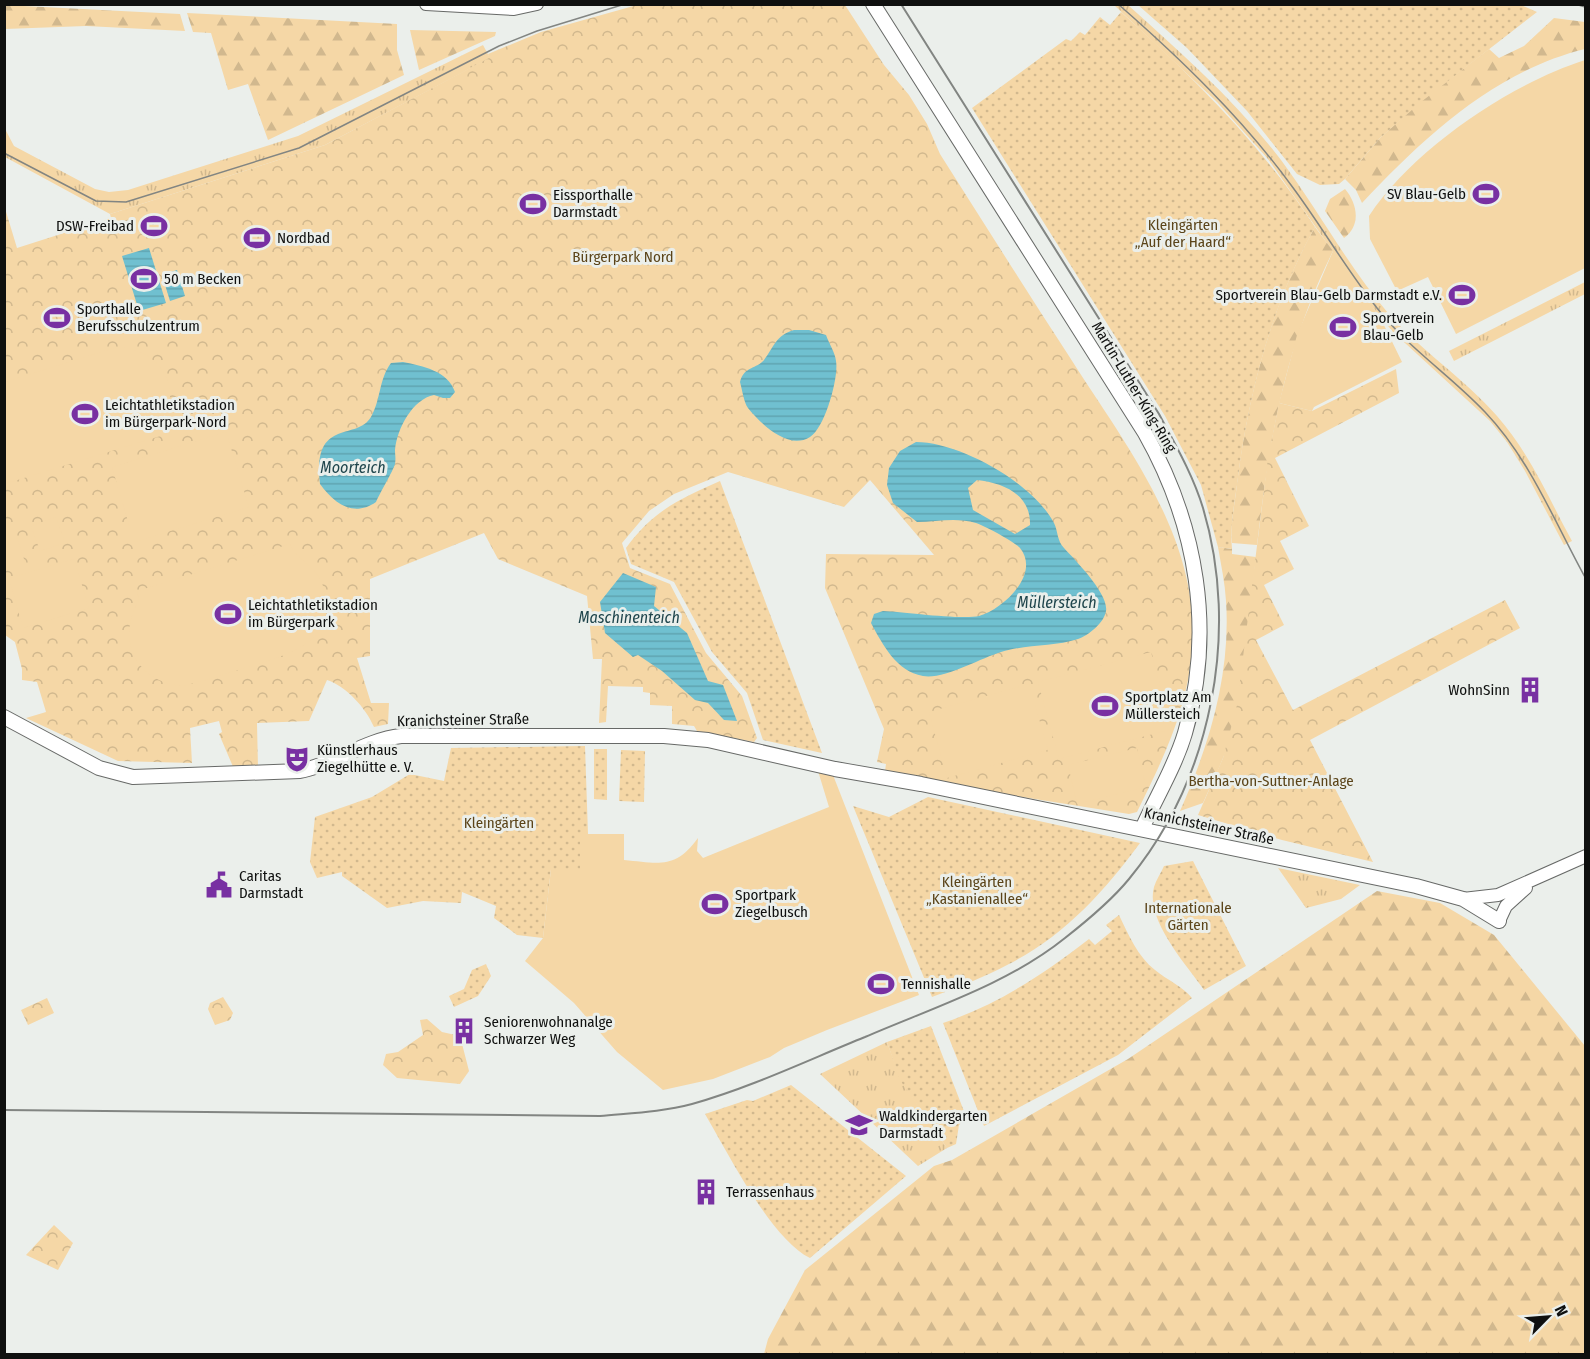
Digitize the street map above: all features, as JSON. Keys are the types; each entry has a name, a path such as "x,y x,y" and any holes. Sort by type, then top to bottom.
{"main road":[{"name":"Martin-Luther-King-Ring","path":"873,4 1145,434 1165,471 1181,513 1197,581 1199,667 1185,735 1142,829"},
{"name":"Kranichsteiner Straße","path":"4,717 99,768 133,777 300,771 316,767 378,740 401,736 664,736 708,740 797,759 835,770 906,781 1416,886 1464,900 1498,921"}],"street":[{"path":"426,4 514,9 537,4"},
{"path":"1464,900 1498,895 1586,856"},
{"path":"1498,921 1513,898 1536,879"},
{"path":"1483,911 1498,895"}],"green space":[{"path":"4,5 180,14 185,31 86,26 5,29"},
{"name":"Bürgerpark Nord","path":"637,5 845,5 884,65 909,95 927,124 940,154 1134,456 1171,530 1184,568 1192,608 1190,671 1180,713 1165,753 1137,812 1129,814 991,792 885,771 886,764 877,762 884,729 825,588 826,554 934,555 870,480 844,507 728,472 674,494 649,511 622,543 630,568 670,584 706,653 742,696 757,738 754,742 697,731 694,726 672,724 672,706 650,705 650,693 643,692 643,687 608,686 606,722 599,723 602,659 593,659 587,596 498,559 484,533 370,579 370,656 357,658 371,703 389,703 388,724 374,727 366,712 355,699 341,687 327,680 309,721 257,723 258,768 234,769 219,734 222,732 219,721 190,728 192,763 118,761 26,718 46,712 37,682 22,680 22,669 15,642 5,635 4,205 17,248 111,218 110,214 325,145 489,58 488,54 541,32"},
{"path":"1114,5 1128,5 1208,79 1264,139 1295,179 1373,295 1388,313 1414,340 1471,389 1508,430 1538,476 1572,541 1564,545 1507,442 1490,421 1393,332 1369,303 1268,159 1217,102"},
{"path":"1138,5 1521,5 1537,12 1421,102 1380,138 1339,184 1320,185 1297,174 1247,111 1187,48"},
{"name":"Kleingärten „Auf der Haard“","path":"1121,12 1225,113 1272,168 1315,227 1286,288 1255,385 1242,451 1232,525 1232,549 1218,547 1201,485 1165,416 972,108 1066,39 1071,41 1080,32 1085,35 1100,17 1110,25"},
{"path":"187,13 397,24 397,50 404,75 268,140 248,84 228,90 211,33 193,32"},
{"path":"1554,18 1585,22 1585,49 1552,59 1491,90 1436,131 1362,203 1356,190 1345,179 1380,138 1421,101 1489,49 1499,58 1524,46"},
{"path":"410,30 496,32 495,36 419,70"},
{"path":"483,45 490,58 325,145 110,214 5,157 4,127 14,146 95,189 109,192 128,190 298,136"},
{"name":"SV Blau-Gelb","path":"1585,60 1585,268 1456,334 1428,277 1397,291 1370,239 1369,216 1388,191 1411,167 1465,122 1526,85"},
{"path":"1345,189 1353,201 1356,215 1353,227 1344,238 1325,211 1330,199"},
{"path":"1315,227 1333,251 1302,324 1291,359 1267,467 1257,545 1232,543 1232,521 1242,451 1255,384 1274,319 1299,257"},
{"name":"Sportverein Blau-Gelb","path":"1333,251 1381,319 1402,362 1314,407 1312,411 1279,403 1297,335"},
{"path":"1585,282 1585,294 1454,361 1449,351"},
{"name":"Leichtathletikstadion im Bürgerpark-Nord","path":"117,347 146,355 161,368 169,386 170,397 165,419 167,434 11,482 5,466 5,382"},
{"name":"Bertha-von-Suttner-Anlage","path":"1396,369 1399,393 1275,458 1309,526 1280,541 1294,569 1264,585 1284,625 1256,640 1293,710 1505,600 1520,628 1310,740 1373,862 1282,840 1198,815 1223,758 1237,705 1268,458 1279,403 1312,411"},
{"path":"226,432 249,507 134,542 112,467"},
{"path":"720,481 822,753 763,740 747,693 712,652 674,582 631,564 626,548 647,524 668,507"},
{"path":"56,517 65,543 40,551 31,526"},
{"path":"17,538 25,562 5,568 5,542"},
{"name":"Leichtathletikstadion im Bürgerpark","path":"290,544 297,555 317,574 323,586 327,605 324,621 318,633 307,643 279,657 181,686 152,676 141,667 134,656 129,629 139,600 137,591"},
{"path":"1218,547 1232,549 1232,554 1256,557 1241,691 1225,753 1203,803 1180,811 1209,735 1225,655 1226,601"},
{"path":"74,559 89,608 23,628 9,578"},
{"name":"Sportplatz Am Müllersteich","path":"1151,652 1172,729 1059,759 1038,682"},
{"path":"1029,684 1048,750 947,778 929,712"},
{"name":"Kleingärten","path":"585,746 588,834 580,834 580,869 551,869 543,938 517,935 494,918 496,906 462,892 461,903 423,901 387,908 342,876 342,872 317,878 310,862 315,817 372,797 410,774 444,781 451,748"},
{"path":"1137,748 1146,787 1077,804 1068,765"},
{"path":"594,749 607,749 607,800 594,799"},
{"path":"621,750 645,751 644,802 619,801"},
{"name":"Sportpark Ziegelbusch","path":"818,771 833,775 919,995 827,1030 784,1048 770,1057 713,1079 663,1090 617,1052 574,1003 525,961 543,938 551,869 580,869 580,834 624,834 624,860 656,863 673,860 682,855 698,838 697,851 703,858 829,807"},
{"name":"Kleingärten „Kastanienallee“","path":"928,797 1140,843 1097,895 1065,927 1029,953 1000,969 932,997 853,806 889,817"},
{"name":"Internationale Gärten","path":"1193,861 1246,966 1204,990 1161,927 1153,900 1154,887 1164,866"},
{"path":"1278,868 1360,885 1341,899 1306,908"},
{"path":"1377,891 1440,903 1494,935 1585,1046 1585,1354 764,1354 768,1339 805,1270 934,1166 952,1160 1128,1059"},
{"path":"1119,915 1143,959 1192,998 1118,1055 984,1126 943,1023 1001,998 1055,964 1089,939 1095,945 1112,931 1106,925"},
{"path":"486,964 491,976 478,996 454,1007 449,996 464,989 472,970"},
{"path":"223,997 233,1013 230,1020 215,1025 208,1009 210,1003"},
{"path":"47,998 54,1013 28,1025 21,1010"},
{"path":"427,1019 442,1032 460,1036 469,1071 460,1084 397,1078 383,1065 386,1054 398,1052 423,1035 420,1020"},
{"path":"931,1026 967,1119 959,1125 956,1144 947,1148 900,1080 887,1042"},
{"path":"887,1042 901,1080 947,1148 918,1166 820,1074"},
{"path":"791,1085 906,1176 810,1258 795,1248 780,1233 766,1214 738,1172 705,1114 747,1100 753,1101"},
{"path":"54,1225 73,1243 58,1270 26,1255"}],"water":[{"name":"50 m Becken","path":"149,248 166,303 139,311 122,256"},
{"path":"177,270 185,296 170,301 162,275"},
{"path":"794,330 809,330 826,335 836,361 835,378 826,413 816,432 802,440 784,438 760,421 747,406 740,382 744,373 764,360 779,338"},
{"name":"Moorteich","path":"403,362 441,374 452,385 455,392 450,398 434,395 426,398 419,402 407,416 396,441 395,464 376,502 360,509 345,506 331,497 320,484 319,462 323,448 330,439 338,434 366,423 375,409 387,369 391,363"},
{"name":"Müllersteich","path":"916,442 953,449 994,468 1030,493 1054,523 1062,545 1102,596 1106,604 1106,611 1099,624 1087,635 1078,639 1011,649 941,675 923,676 905,669 898,663 891,656 871,623 874,614 883,611 979,616 989,612 1008,598 1023,579 1026,569 1025,558 1020,548 985,527 961,520 917,522 893,503 887,485 889,468 900,451","holes":["977,480 1005,487 1021,498 1026,505 1030,525 1015,534 973,510 968,488"]},
{"name":"Maschinenteich","path":"623,573 656,587 654,606 687,633 708,681 723,685 737,721 724,720 708,703 695,700 662,671 638,655 633,657 605,633 600,602"}],"tram line":[{"path":"4,153 96,201 126,202 299,148 499,46 537,31 625,4"},
{"path":"1118,4 1188,68 1252,136 1291,185 1377,308 1402,336 1472,399 1501,430 1541,492 1586,579"}],"railway":[{"path":"4,1110 600,1116 681,1107 758,1081 994,982 1019,969 1065,938 1099,910 1129,879 1158,839 1181,796 1199,750 1211,702 1218,653 1219,604 1214,555 1203,508 1189,472 1159,414 901,4"},
{"path":"1576,4 1586,7"}],"place":[{"name":"SV Blau-Gelb","path":"1486,194"},
{"name":"Eissporthalle Darmstadt","path":"533,204"},
{"name":"DSW-Freibad","path":"154,226"},
{"name":"Nordbad","path":"257,238"},
{"name":"50 m Becken","path":"144,279"},
{"name":"Sportverein Blau-Gelb Darmstadt e.V.","path":"1462,295"},
{"name":"Sporthalle Berufsschulzentrum","path":"57,318"},
{"name":"Sportverein Blau-Gelb","path":"1343,327"},
{"name":"Leichtathletikstadion im Bürgerpark-Nord","path":"85,414"},
{"name":"Leichtathletikstadion im Bürgerpark","path":"228,614"},
{"name":"WohnSinn","path":"1530,690"},
{"name":"Sportplatz Am Müllersteich","path":"1105,706"},
{"name":"Künstlerhaus Ziegelhütte e. V.","path":"297,759"},
{"name":"Caritas Darmstadt","path":"219,885"},
{"name":"Sportpark Ziegelbusch","path":"715,904"},
{"name":"Tennishalle","path":"881,984"},
{"name":"Seniorenwohnanalge Schwarzer Weg","path":"464,1031"},
{"name":"Waldkindergarten Darmstadt","path":"859,1125"},
{"name":"Terrassenhaus","path":"706,1192"}]}
